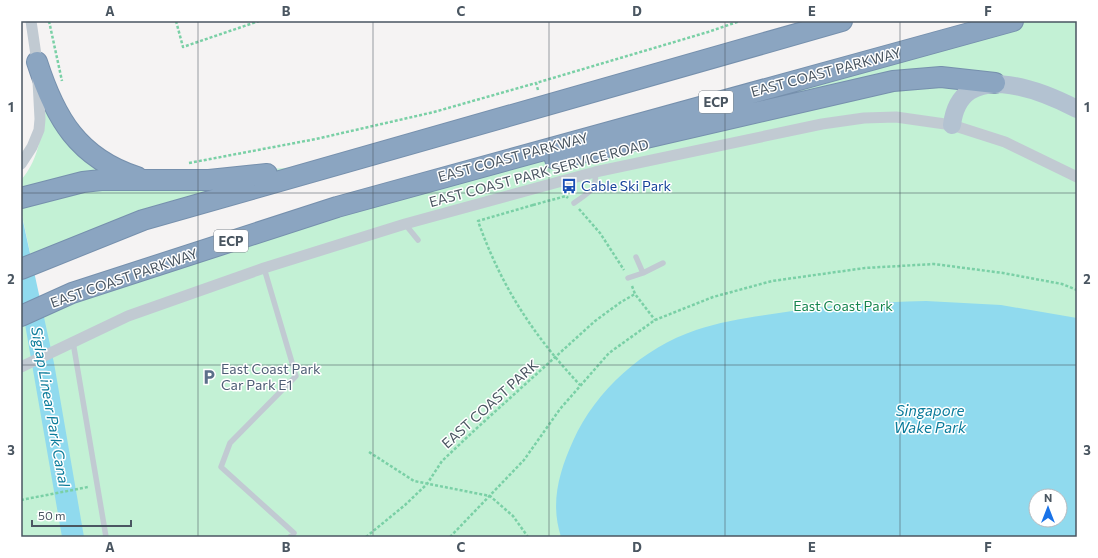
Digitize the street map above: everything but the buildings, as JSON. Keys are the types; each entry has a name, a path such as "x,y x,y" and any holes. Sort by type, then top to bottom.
{"highway":[{"name":"EAST COAST PARKWAY","path":"21,316 72,294 337,206 1013,21"},
{"path":"29,266 143,220 320,168 832,23"},
{"path":"37,62 46,91 71,134 89,153 125,173 148,180"},
{"path":"419,183 544,162 893,81 941,77 995,83"},
{"path":"25,197 95,181 209,180 320,168"}],"main road":[{"path":"952,125 956,107 965,93 979,86 995,83 1046,96 1077,109"}],"street":[{"path":"21,164 32,147 39,130 37,62 31,21"},
{"name":"EAST COAST PARK SERVICE ROAD","path":"25,365 128,316 264,268 405,224 595,172 758,136 843,120 896,117 952,125 1005,142 1077,176"}],"lane":[{"path":"574,204 594,187 596,182 595,172"},
{"path":"405,224 418,240"},
{"path":"636,257 643,273"},
{"path":"628,278 643,273 662,263"},
{"path":"264,268 277,306 296,376 230,443 221,467 294,532 290,537"},
{"path":"73,342 106,537"}],"path":[{"path":"49,21 64,86"},
{"path":"176,21 183,47 259,21"},
{"path":"186,163 316,139 434,112 708,32 740,21"},
{"path":"536,83 538,91"},
{"path":"580,385 555,359 517,305 500,275 478,221 566,196 600,233 628,278 636,294 655,320"},
{"path":"531,199 533,205"},
{"path":"450,537 524,460 560,409 609,353 655,320 713,297 772,282 865,268 934,264 1062,284 1077,290"},
{"name":"EAST COAST PARK","path":"366,537 405,505 427,484 442,461 555,359 600,316 636,294"},
{"path":"369,452 414,481 490,496 513,516 528,537"},
{"path":"21,500 78,488"}],"green space":[{"name":"East Coast Park","path":"1012,21 1077,21 1077,537 21,537 21,316 72,294"},
{"path":"43,62 77,133 131,170 172,177 321,165 33,266 21,211 21,180 30,167 36,154 40,139 43,108"}],"water":[{"name":"Siglap Linear Park Canal","path":"21,212 54,363 84,537 62,537 21,301"},
{"name":"Singapore Wake Park","path":"926,301 1001,305 1077,318 1077,537 561,537 556,512 556,500 560,476 568,453 583,422 594,405 623,373 658,348 676,338 696,330 758,316 852,304"}],"place":[{"name":"Cable Ski Park","path":"569,186"},
{"name":"East Coast Park Car Park E1","path":"209,377"}]}
